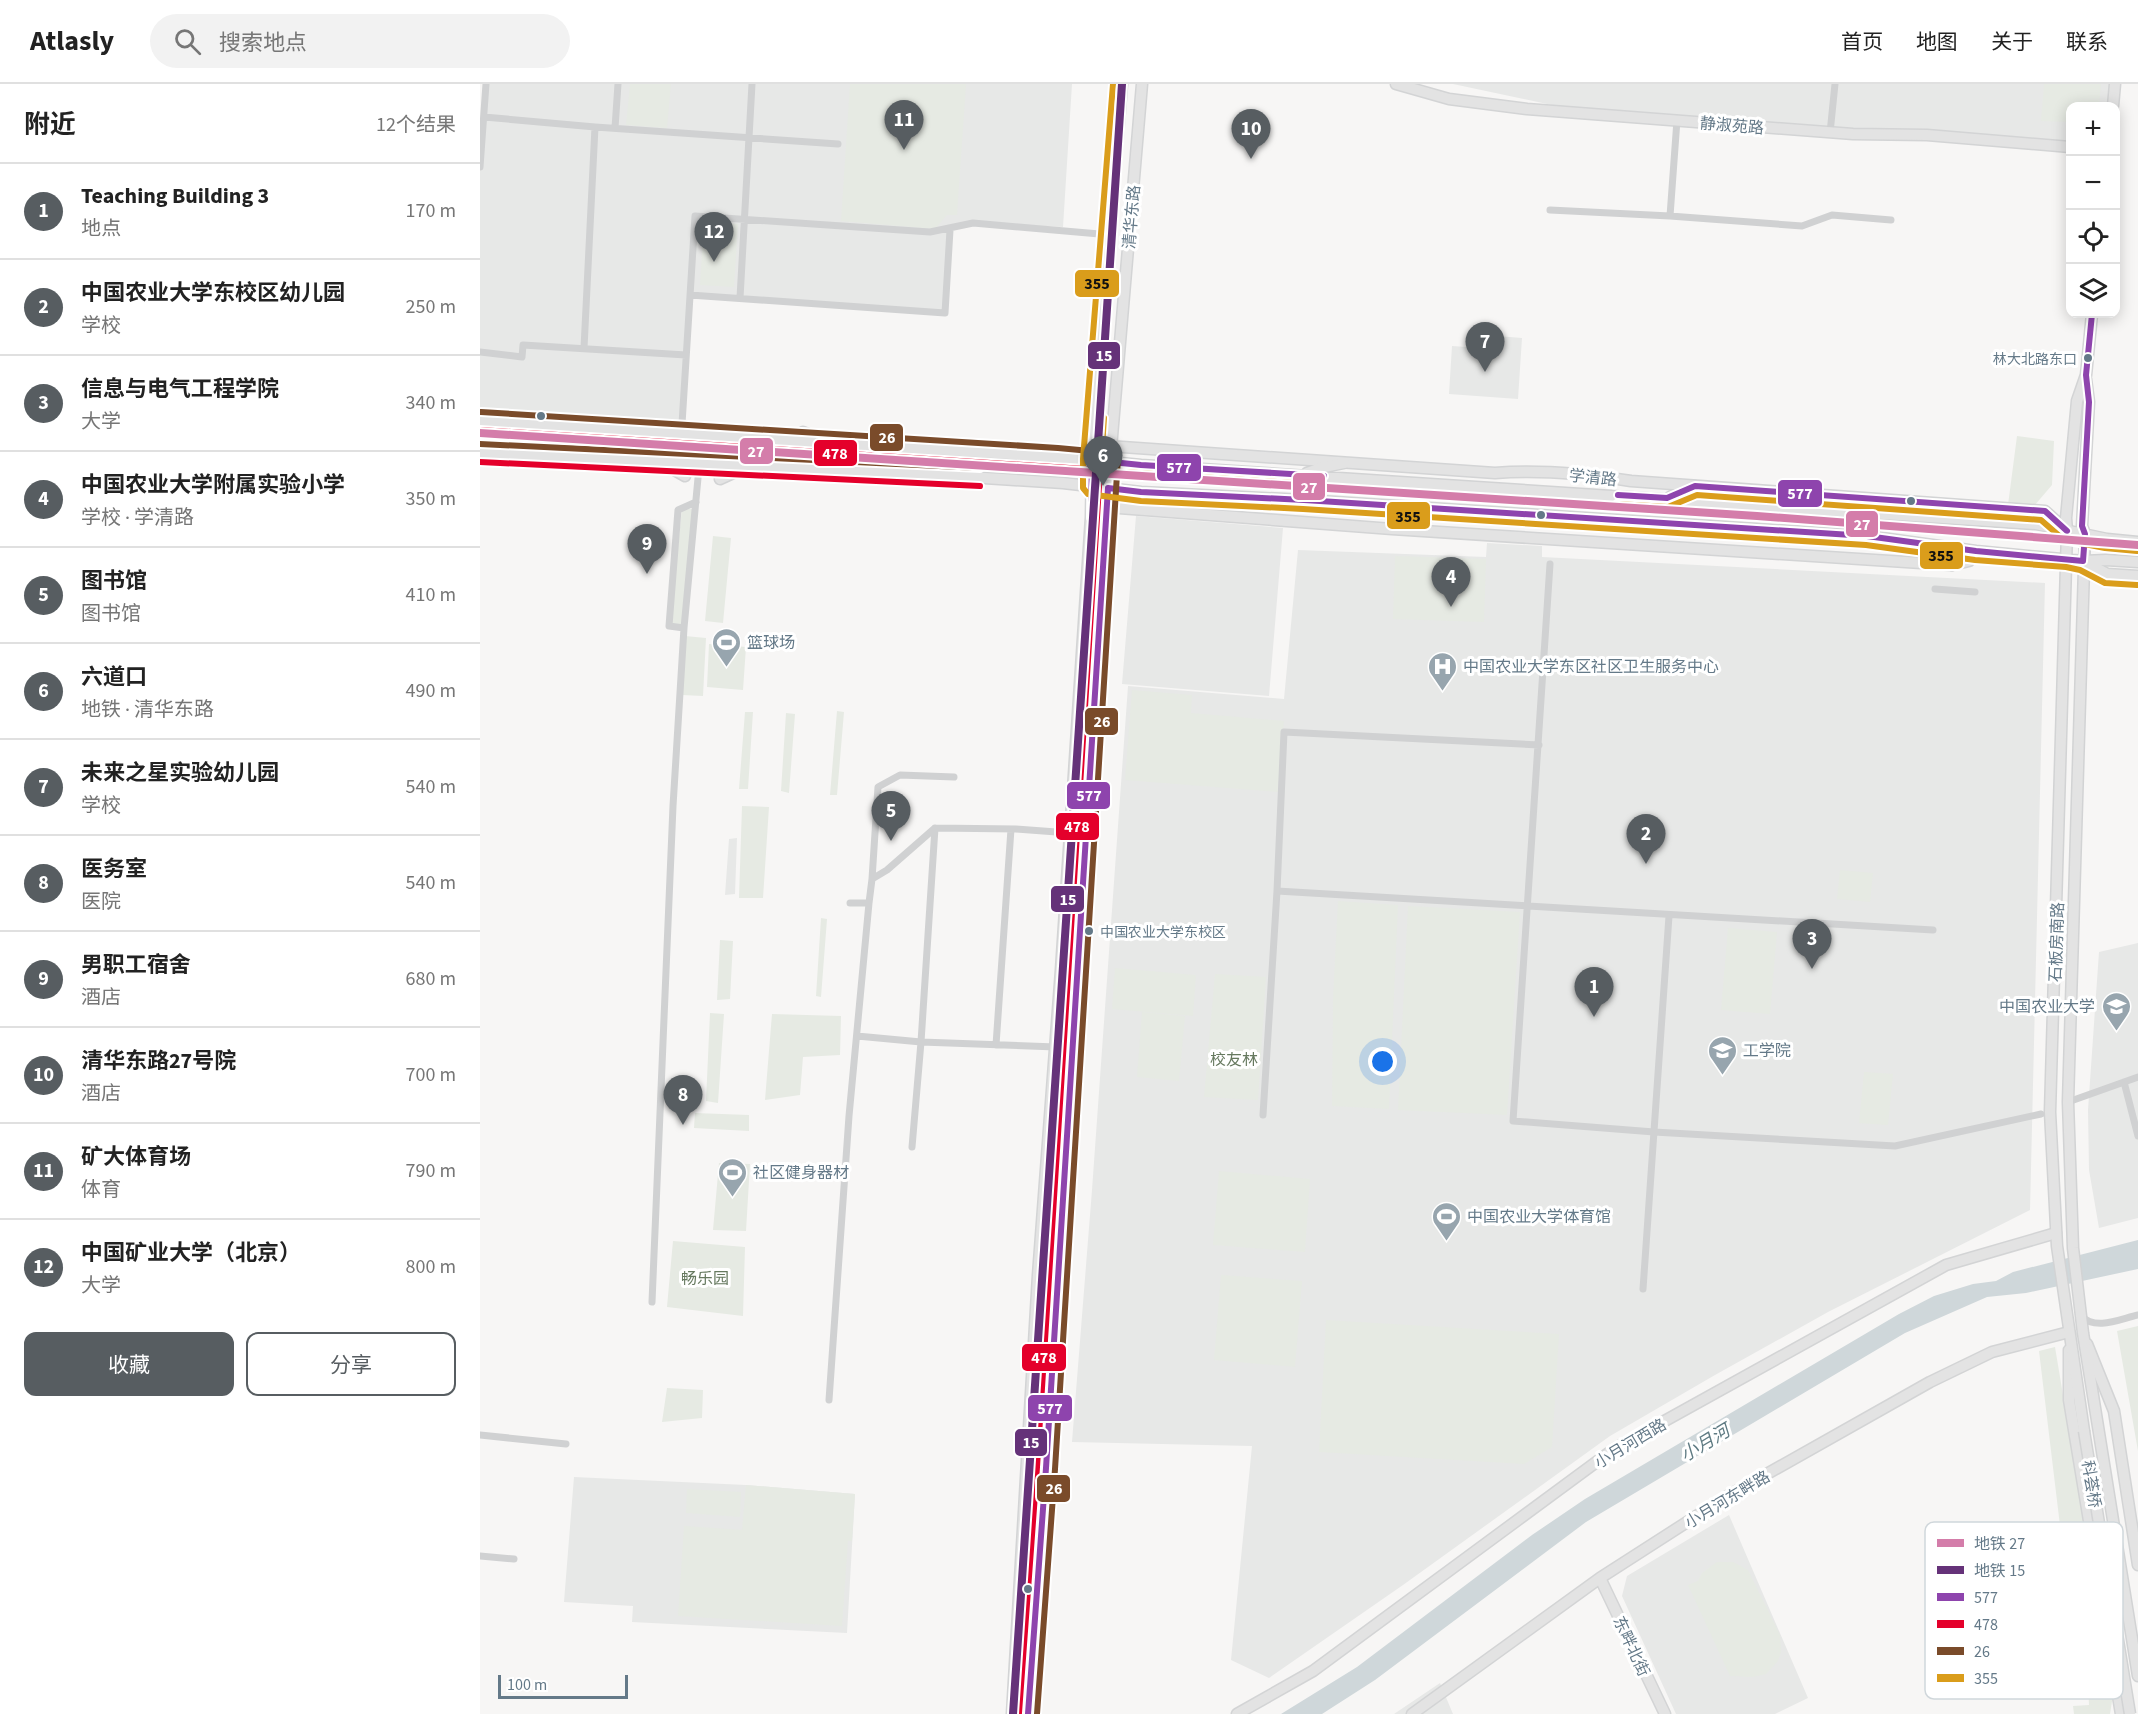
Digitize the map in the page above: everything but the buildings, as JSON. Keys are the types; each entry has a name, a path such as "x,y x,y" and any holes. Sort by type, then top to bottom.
{"main road":[{"name":"清华东路","path":"1012,1714 1038,1275 1056,1047 1092,460 1122,84"},
{"name":"清华东路","path":"1028,1714 1046,1468 1106,507 1142,84"},
{"name":"静淑苑路","path":"1396,84 1449,99 1527,109 1830,133 1927,135 2066,147"},
{"path":"2113,102 2115,84"},
{"path":"2086,375 2092,318"},
{"name":"石板房南路","path":"2084,1431 2058,1254 2050,1112 2067,558 2066,518 2077,402 2086,375"},
{"name":"石板房南路","path":"2086,375 2089,402 2082,526 2085,534 2068,1102 2073,1248 2083,1333 2099,1427"},
{"name":"学清路","path":"480,421 830,442 2036,524 2107,539 2138,542"},
{"path":"803,432 830,442"},
{"name":"学清路","path":"1094,445 1496,473 1516,471 1598,476 1631,482 2045,511 2067,531"},
{"path":"480,453 969,477 1177,494 1867,536 2084,561 2138,562"},
{"path":"661,462 685,476"},
{"path":"1302,475 1344,463"},
{"path":"720,479 747,466"},
{"path":"1667,498 1695,486"},
{"path":"1106,507 1392,529 1952,565 1969,561 1977,550"},
{"path":"2084,561 2107,574 2138,576"},
{"name":"小月河西路","path":"1237,1714 1313,1671 1614,1449 1946,1264 2056,1233"},
{"path":"2083,1333 2114,1411 2138,1565"},
{"path":"2069,1334 2069,1400 2089,1522"},
{"name":"小月河东畔路","path":"1412,1714 1600,1578 1726,1497 1930,1382 1992,1352 2069,1334"},
{"name":"科荟桥","path":"2099,1427 2114,1522"},
{"name":"科荟桥","path":"2084,1431 2098,1522"},
{"path":"1026,1466 1046,1468"},
{"name":"东畔北街","path":"1600,1578 1665,1714"},
{"name":"科荟桥","path":"2123,1580 2138,1676"},
{"name":"科荟桥","path":"2123,1676 2129,1714"},
{"path":"2119,1699 2121,1714"},
{"path":"2129,1714 2138,1705"}],"street":[{"path":"480,167 486,84"},
{"path":"615,128 618,84"},
{"path":"740,298 752,84"},
{"path":"1830,133 1835,84"},
{"path":"483,117 838,144"},
{"path":"1670,216 1677,120"},
{"path":"584,348 595,127"},
{"path":"1550,210 1802,226 1832,215 1891,220"},
{"path":"682,424 695,216 930,232 950,230 973,223 1111,235"},
{"path":"690,295 945,313 950,230"},
{"path":"480,352 522,357 524,345 686,355"},
{"path":"652,1302 668,900 684,628 698,478"},
{"path":"684,628 669,626 678,510 696,502"},
{"path":"1550,564 1513,1121 1895,1146 2041,1114"},
{"path":"1935,589 1975,592"},
{"path":"1263,1115 1284,732 1539,745"},
{"path":"828,1400 878,787 900,775 954,777"},
{"path":"872,879 887,870 935,828 1011,829 1070,833"},
{"path":"912,1147 935,828"},
{"path":"996,1045 1011,829"},
{"path":"1277,891 1933,930"},
{"path":"850,903 869,903"},
{"path":"1643,1289 1669,915"},
{"path":"857,1036 921,1042 1056,1047"},
{"path":"2068,1102 2138,1077"},
{"path":"2124,1082 2138,1136"},
{"path":"2081,1316 2096,1324 2138,1315"},
{"path":"480,1435 566,1444"},
{"path":"480,1556 514,1558"}],"shaded area":[{"path":"485,84 1072,84 1063,227 973,223 950,230 945,313 690,295 682,424 480,409 480,162"},
{"path":"1453,84 2113,84 2112,102 2066,102 2066,147 1561,107"},
{"path":"1497,336 1522,338 1518,399 1449,394 1452,346 1496,349"},
{"path":"1136,516 1283,528 1269,696 1122,684"},
{"name":"中国农业大学东校区","path":"1487,543 1542,546 1542,557 2045,583 2030,1210 1828,1312 1610,1436 1269,1678 1231,1660 1252,1446 1072,1442 1128,686 1284,699 1298,550 1486,557"},
{"path":"737,838 735,894 725,895 729,839"},
{"name":"中国农业大学","path":"2138,943 2138,1218 2099,1228 2089,1170 2088,1110 2099,952"},
{"path":"574,1477 746,1485 855,1494 847,1633 632,1622 633,1606 564,1602"},
{"path":"1729,1515 1808,1698 1775,1714 1676,1714 1622,1596 1627,1576"},
{"path":"1440,1683 1453,1714 1394,1714"}],"green space":[{"path":"630,84 671,84 667,128 626,125"},
{"path":"850,84 966,84 957,215 947,215 935,229 841,221"},
{"path":"2044,84 2101,84 2099,102 2066,102 2066,122 2041,121"},
{"path":"704,222 738,224 734,287 700,285"},
{"path":"2017,436 2054,441 2052,485 2034,506 2008,505"},
{"path":"682,508 693,509 682,625 670,624"},
{"path":"713,536 731,538 723,623 705,621"},
{"path":"1395,556 1486,559 1484,622 1393,619"},
{"path":"685,636 706,638 703,696 682,695"},
{"name":"篮球场","path":"709,644 746,647 743,690 707,687"},
{"path":"1132,690 1192,695 1191,713 1284,721 1278,792 1125,780"},
{"path":"837,711 844,712 837,795 830,795"},
{"path":"745,712 753,712 748,789 739,789"},
{"path":"786,713 795,714 789,793 781,791"},
{"path":"742,806 769,807 763,898 739,898"},
{"path":"1840,870 1873,873 1870,902 1837,899"},
{"path":"1338,901 1398,905 1389,1109 1332,1106 1333,998"},
{"path":"1408,906 1520,912 1507,1115 1398,1110"},
{"path":"821,918 827,919 821,997 816,996"},
{"path":"1728,928 1777,932 1770,1014 1721,1010"},
{"path":"720,940 733,941 730,999 717,1000"},
{"path":"1115,968 1196,975 1193,1016 1112,1009"},
{"name":"校友林","path":"1215,974 1266,977 1258,1100 1204,1097"},
{"path":"1142,1012 1185,1016 1179,1081 1137,1077"},
{"path":"710,1013 724,1014 718,1103 706,1101"},
{"path":"772,1014 841,1016 840,1055 803,1057 800,1095 765,1100"},
{"path":"1864,1072 1893,1074 1888,1125 1859,1123"},
{"path":"695,1113 749,1115 749,1131 694,1128"},
{"name":"社区健身器材","path":"719,1163 750,1164 746,1231 713,1230"},
{"path":"1219,1171 1310,1179 1305,1252 1213,1245"},
{"name":"畅乐园","path":"673,1241 745,1247 743,1316 667,1307"},
{"path":"1221,1275 1302,1281 1295,1367 1214,1360"},
{"path":"1326,1320 1559,1334 1552,1447 1524,1464 1319,1452"},
{"path":"2138,1326 2138,1451 2117,1331"},
{"path":"2055,1347 2084,1522 2060,1522 2039,1351"},
{"path":"667,1388 703,1390 702,1418 662,1422"},
{"path":"746,1485 855,1494 852,1541 848,1541 842,1626 678,1616 684,1526 742,1530"},
{"path":"687,1489 741,1492 740,1517 686,1513"},
{"path":"1717,1562 1733,1562 1748,1570 1780,1635 1781,1652 1778,1661 1766,1674 1753,1677 1730,1676 1688,1585 1698,1581 1702,1573"},
{"path":"2089,1699 2112,1699 2110,1714 2074,1714 2073,1706 2089,1705"}],"water":[{"name":"小月河","path":"2138,1240 2138,1269 2026,1293 1987,1297 1905,1333 1586,1522 1375,1680 1322,1714 1281,1714 1357,1667 1532,1535 1585,1499 1899,1314 1934,1296 1973,1284 1996,1281 2013,1272"}],"metro line":[{"name":"15","path":"1013,1714 1122,84"},
{"name":"27","path":"480,433 1757,516 2138,545"}],"transit line":[{"name":"355","path":"1113,84 1083,459 1083,488 1088,494 1141,501 1303,509 1866,545 1975,560 2066,567 2080,570 2105,583 2137,585"},
{"name":"577","path":"1028,1714 1046,1468 1108,488 1141,492 1304,500 1867,536 1976,551 2083,561 2085,534 2082,526 2089,402 2086,375 2092,318"},
{"name":"26","path":"481,412 1058,448 1112,453 1118,458 1055,1469 1037,1714"},
{"name":"355","path":"1104,418 1101,462 1103,468 1108,471 1323,485"},
{"name":"478","path":"480,430 1100,470 1037,1467 1019,1713"},
{"name":"26","path":"480,444 980,468"},
{"name":"577","path":"1091,518 1092,460 1324,476"},
{"name":"478","path":"480,462 980,486"},
{"name":"577","path":"1618,495 1667,498 1695,486 2045,511 2067,531"},
{"name":"355","path":"1617,504 1668,507 1697,495 2041,520 2064,540 2105,548 2137,551"}],"place":[{"name":"矿大体育场","path":"904,150"},
{"name":"清华东路27号院","path":"1251,159"},
{"name":"中国矿业大学（北京）","path":"714,262"},
{"name":"林大北路东口","path":"2088,358"},
{"name":"未来之星实验幼儿园","path":"1485,372"},
{"name":"六道口","path":"1103,486"},
{"name":"男职工宿舍","path":"647,574"},
{"name":"中国农业大学附属实验小学","path":"1451,607"},
{"name":"篮球场","path":"726,668"},
{"name":"中国农业大学东区社区卫生服务中心","path":"1442,692"},
{"name":"图书馆","path":"891,841"},
{"name":"中国农业大学东校区幼儿园","path":"1646,864"},
{"name":"中国农业大学东校区","path":"1089,931"},
{"name":"信息与电气工程学院","path":"1812,969"},
{"name":"Teaching Building 3","path":"1594,1017"},
{"name":"中国农业大学","path":"2116,1032"},
{"name":"工学院","path":"1722,1076"},
{"name":"医务室","path":"683,1125"},
{"name":"社区健身器材","path":"732,1198"},
{"name":"中国农业大学体育馆","path":"1446,1242"}]}
